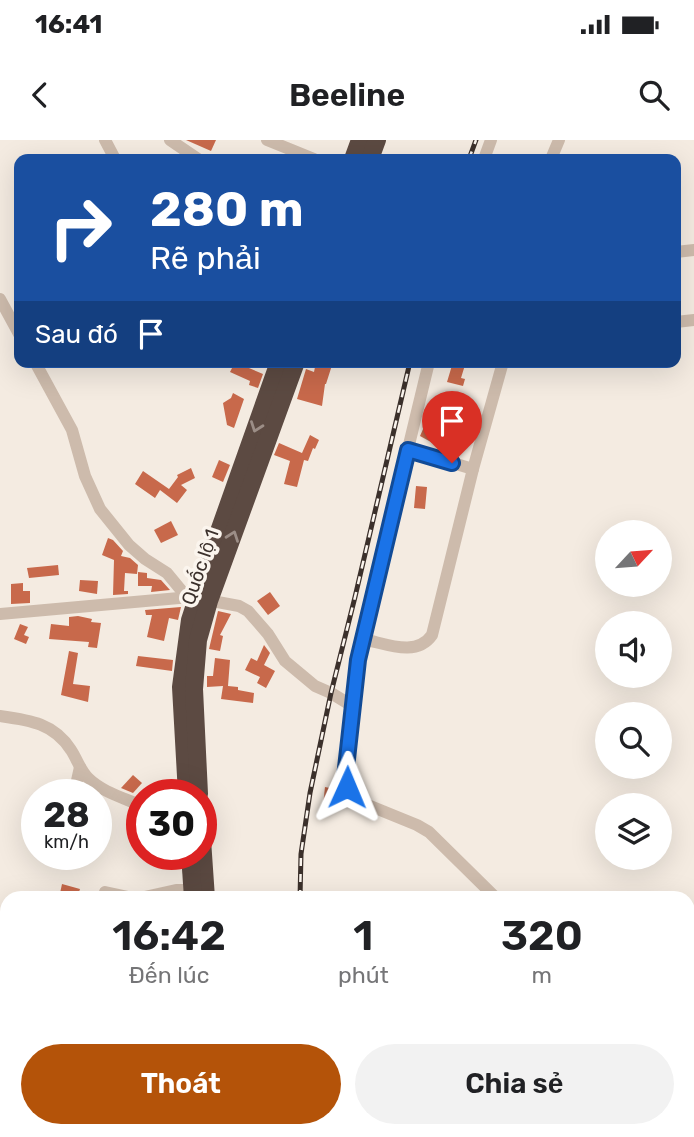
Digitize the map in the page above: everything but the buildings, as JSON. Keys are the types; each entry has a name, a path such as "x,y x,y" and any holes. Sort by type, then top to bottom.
{"highway":[{"name":"Quốc lộ 1","path":"186,779 181,687 188,630 277,368"},
{"name":"Quốc lộ 1","path":"198,779 194,689 198,640 197,599 293,368"},
{"path":"193,870 196,891"},
{"path":"197,891 198,870"}],"street":[{"path":"170,140 191,154"},
{"path":"267,140 284,153"},
{"path":"0,299 14,325"},
{"path":"38,368 72,430 85,476 100,509 129,545 167,573 181,590 197,599"},
{"path":"428,368 362,639 345,777 347,787 358,801 429,832 489,891"},
{"path":"362,639 415,648 425,644 432,635 501,368"},
{"path":"408,450 474,469"},
{"path":"0,614 197,599 239,606 248,611 268,634 285,661 315,686 354,707"},
{"path":"0,716 28,719 56,733 70,747 88,778 126,798"},
{"path":"78,779 80,767"}],"railway":[{"path":"471,154 476,140"},
{"path":"300,891 301,854 310,793 331,693 409,368"}],"route":[{"path":"347,787 345,777 358,660 408,450 452,463"}]}
